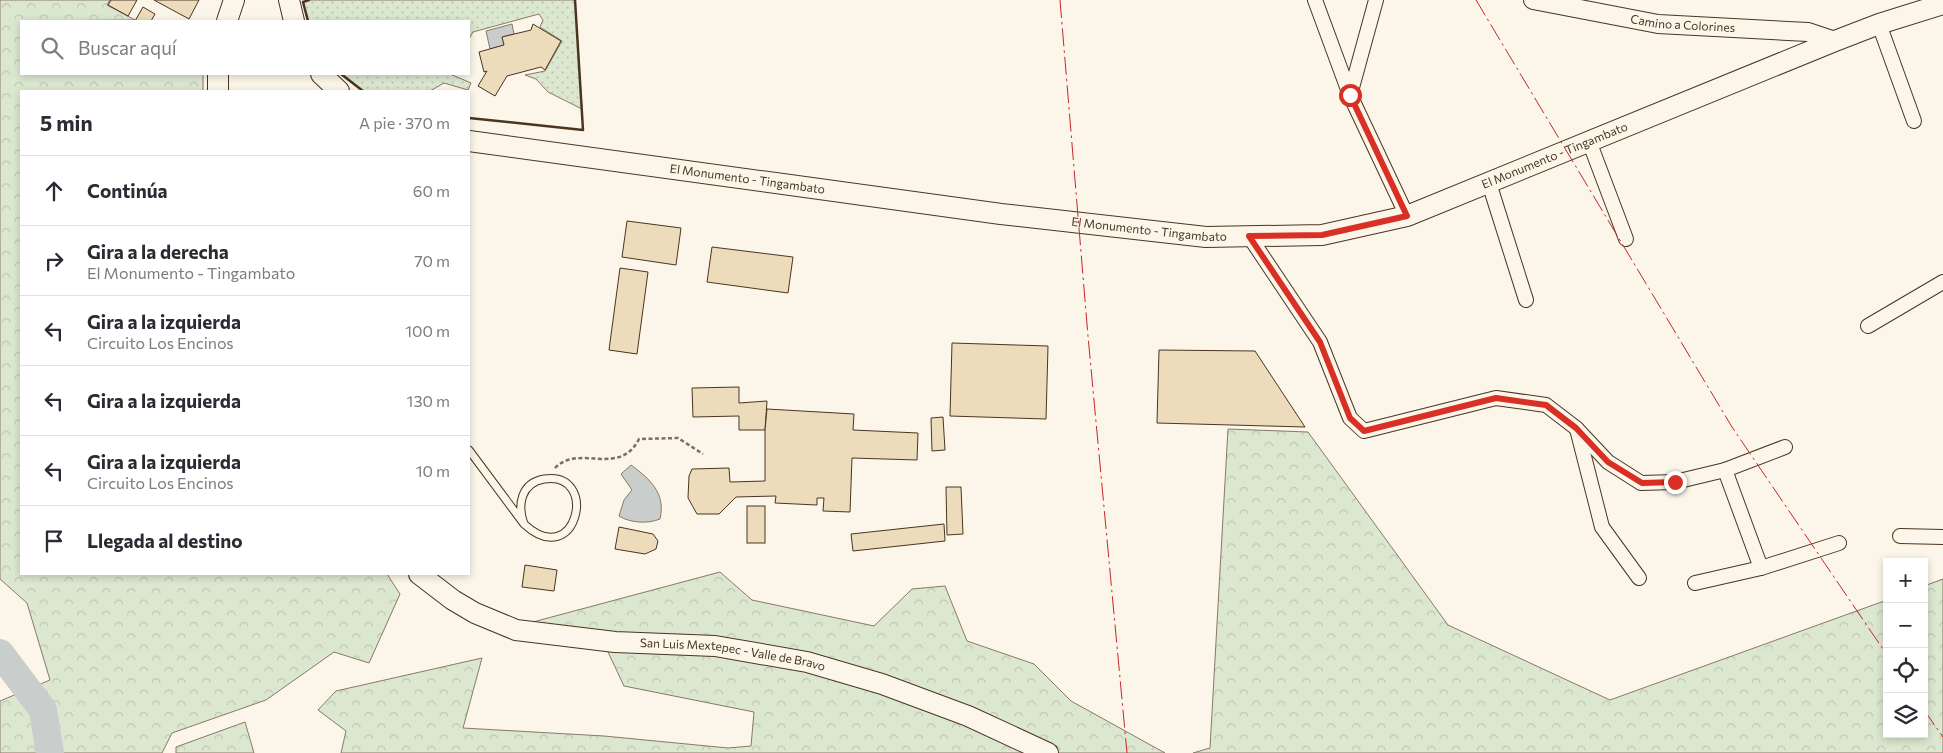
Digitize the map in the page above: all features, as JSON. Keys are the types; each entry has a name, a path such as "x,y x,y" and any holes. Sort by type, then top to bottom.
{"main road":[{"path":"227,20 234,0"},
{"path":"289,0 294,20"},
{"name":"El Monumento - Tingambato","path":"470,142 1000,214 1206,237 1322,235 1407,216 1835,41 1879,24 1943,4"},
{"path":"218,75 218,90"},
{"path":"322,75 338,90"},
{"name":"San Luis Mextepec - Valle de Bravo","path":"420,575 468,609 516,630 615,642 715,646 807,662 882,684 968,716 1048,753"}],"street":[{"path":"1315,0 1350,95 1407,216"},
{"path":"1350,95 1376,0"},
{"name":"Camino a Colorines","path":"1533,0 1658,24 1808,32 1835,41"},
{"path":"1879,24 1914,121"},
{"path":"1589,141 1626,239"},
{"path":"1489,183 1526,300"},
{"path":"1249,236 1320,342 1350,418 1364,431 1496,398 1546,405 1576,428 1608,462 1642,483 1675,482 1725,470 1785,447"},
{"path":"1868,326 1943,282"},
{"path":"1576,428 1602,527 1639,578"},
{"path":"1725,470 1761,568"},
{"path":"1900,536 1943,537"},
{"path":"1695,583 1761,568 1839,544"}],"lane":[{"path":"470,451 524,524 535,534 550,537 564,533 574,522 578,508 575,493 564,482 550,478 538,480 527,487 521,498 520,512 524,524"}],"path":[{"path":"550,478 555,468 564,462 611,459 625,455 639,439 678,438 703,454"}],"green space":[{"path":"0,0 110,0 107,5 135,20 20,20 20,75 203,75 203,90 20,90 20,575 388,575 400,594 369,663 334,652 266,700 172,733 162,753 0,753 0,701 50,680 27,603 0,579"},
{"path":"309,0 575,0 582,109 548,92 536,79 525,75 545,71 562,41 540,27 543,20 539,14 473,32 470,37 470,20 308,20 303,2"},
{"path":"342,75 452,75 471,83 468,90 444,83 432,90 362,90"},
{"path":"1228,429 1308,432 1448,625 1610,700 1883,601 1883,738 1928,738 1928,585 1943,579 1943,753 1193,753 1210,748"},
{"path":"720,572 752,600 874,626 912,589 945,586 967,641 1034,664 1071,701 1165,753 341,753 346,731 318,710 336,691 482,658 463,728 604,736 728,748 751,746 754,712 624,686 600,635 518,626"},
{"path":"245,722 254,753 176,753 176,747"}],"shaded area":[{"path":"512,24 514,34 502,37 504,45 490,49 486,31"},
{"path":"631,465 655,487 661,502 660,519 650,522 639,522 619,516 624,500 632,490 621,474"}],"building":[{"path":"111,0 137,0 128,16 108,5"},
{"path":"154,0 199,0 189,19"},
{"path":"143,7 155,14 152,20 136,20"},
{"path":"533,24 561,41 545,70 541,67 507,76 495,96 478,86 487,71 484,72 479,52 504,45 502,37 531,30"},
{"path":"627,221 681,228 676,265 622,257"},
{"path":"712,247 793,257 788,293 707,282"},
{"path":"620,268 648,272 637,354 609,350"},
{"path":"952,343 1048,346 1046,419 950,416"},
{"path":"1159,350 1255,351 1305,427 1157,423"},
{"path":"739,387 739,403 767,401 765,430 739,430 739,416 693,417 692,388"},
{"path":"767,409 854,414 853,430 918,433 917,460 852,458 850,512 823,511 824,498 817,498 817,505 775,503 776,496 736,497 719,514 697,514 688,498 689,476 692,469 729,468 730,482 765,481"},
{"path":"943,417 945,450 932,451 931,418"},
{"path":"946,487 961,487 963,534 947,535"},
{"path":"747,506 765,506 765,543 747,543"},
{"path":"944,524 945,541 853,551 851,534"},
{"path":"619,527 653,534 658,541 656,549 645,554 615,549"},
{"path":"525,565 557,570 554,591 522,587"}],"waterway":[{"path":"0,653 43,710 50,753"}],"wall":[{"path":"308,20 303,2 309,0"},
{"path":"470,118 583,130 575,0"},
{"path":"342,75 362,90"}],"power":[{"path":"1060,0 1088,336 1127,753"},
{"path":"1476,0 1732,427 1883,649"},
{"path":"1928,716 1943,737"}],"route":[{"path":"1350,95 1407,216 1322,235 1249,236 1320,342 1350,418 1364,431 1496,398 1546,405 1576,428 1608,462 1642,483 1675,482"}]}
